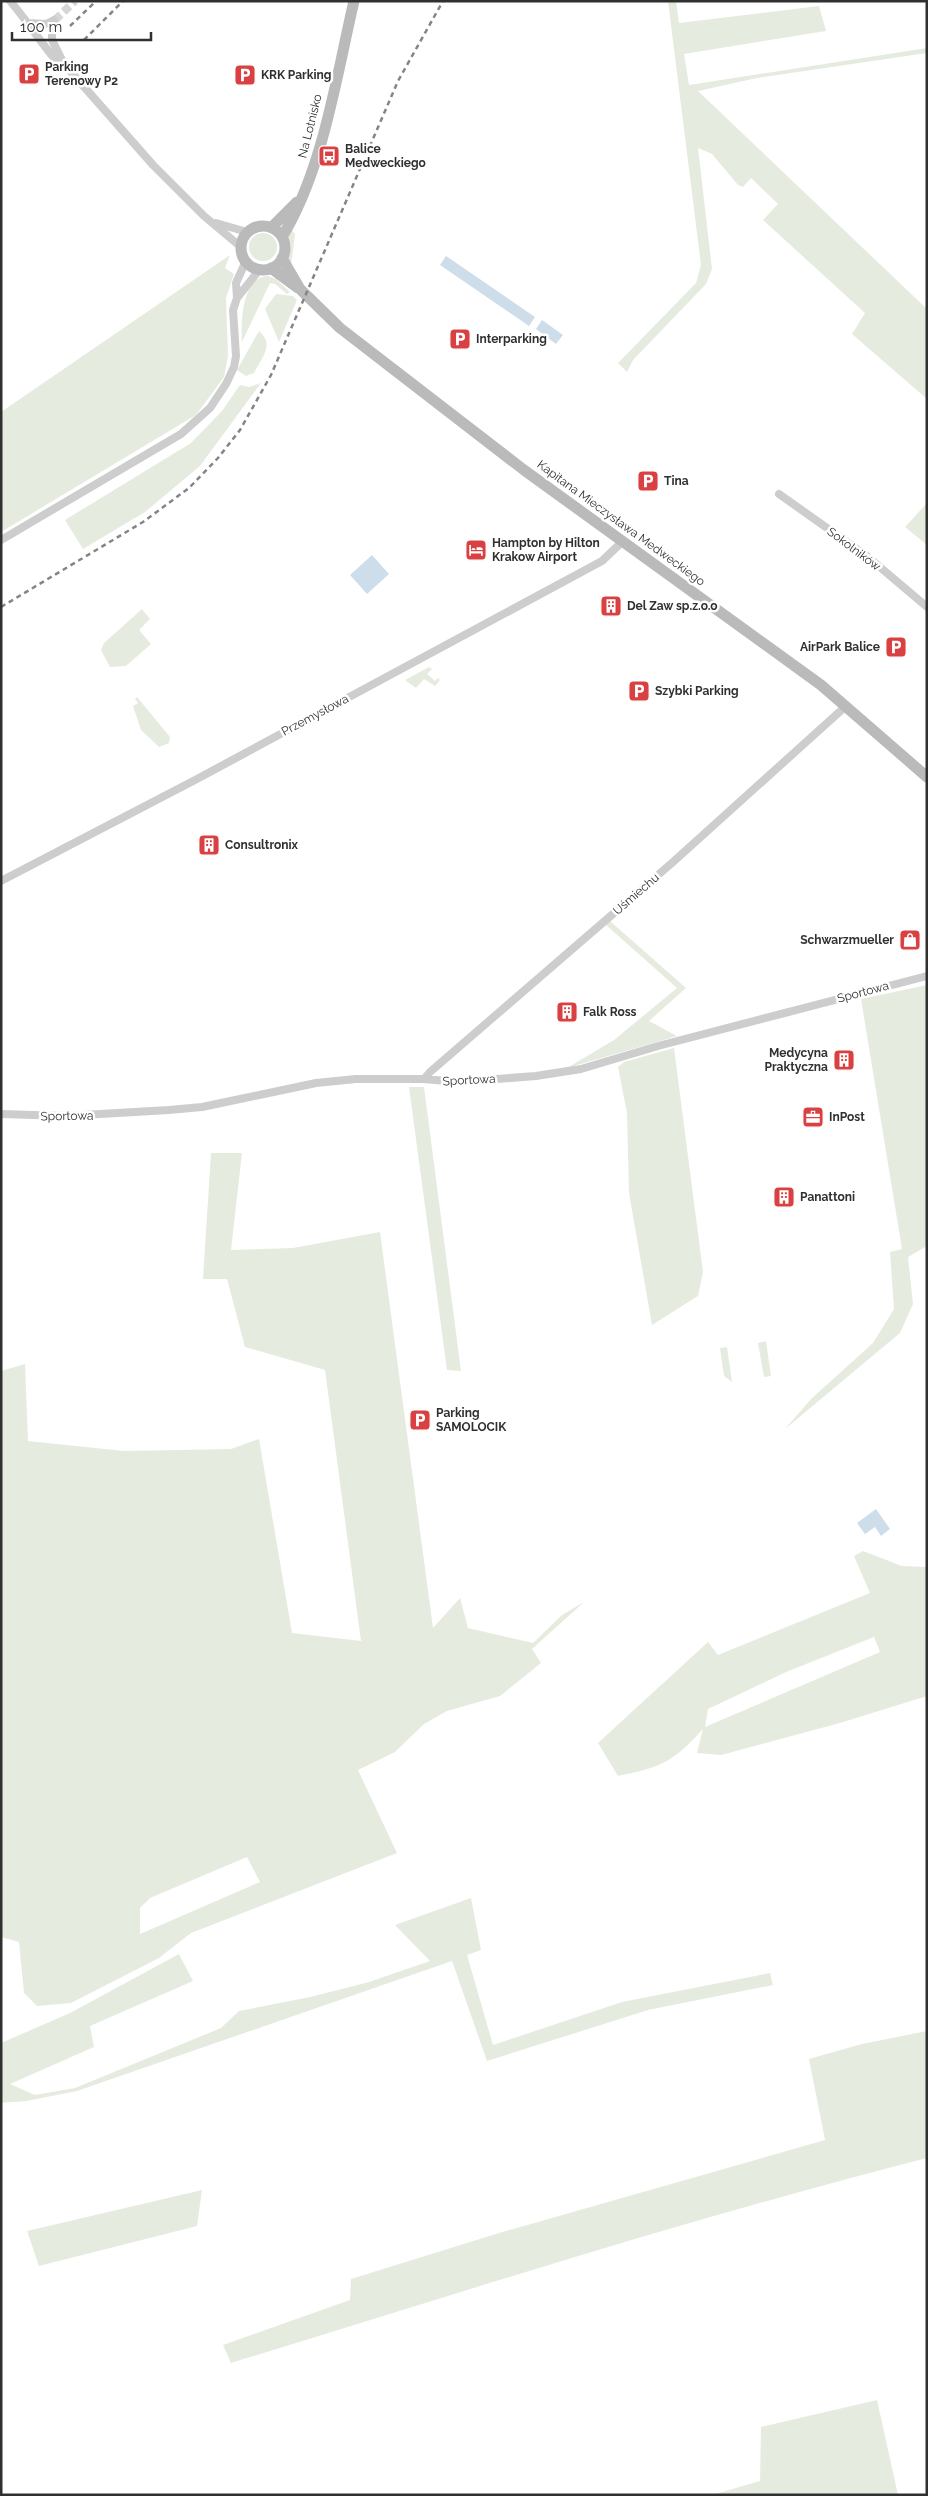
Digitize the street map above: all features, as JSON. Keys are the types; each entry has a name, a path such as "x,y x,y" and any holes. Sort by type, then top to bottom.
{"main road":[{"name":"Na Lotnisko","path":"282,237 300,206 311,177 354,1"},
{"name":"Na Lotnisko","path":"272,227 302,197"},
{"path":"259,226 272,227 282,237 285,244 282,258 265,269 251,266 246,261 241,246 247,232 259,226"},
{"name":"Kapitana Mieczysława Medweckiego","path":"282,258 300,289"},
{"name":"Kapitana Mieczysława Medweckiego","path":"265,269 300,289 340,328 524,470 764,643 846,706 927,777"}],"street":[{"path":"10,1 29,23 30,30 36,38 59,64 64,64"},
{"path":"29,23 54,21 52,40 64,64 153,165 204,216 241,246"},
{"path":"214,223 247,232"},
{"path":"1,540 181,434 210,408 226,384 236,356 233,310 237,298 236,283 246,261"},
{"path":"237,298 265,269"},
{"name":"Sokolników","path":"779,494 868,557 927,607"},
{"name":"Przemysłowa","path":"1,880 204,775 602,561 622,541"},
{"name":"Uśmiechu","path":"424,1079 673,862 846,706"},
{"name":"Sportowa","path":"1,1114 66,1116 202,1107 316,1083 356,1079 424,1079 457,1082 536,1076 581,1069 658,1046 927,976"}],"shaded area":[{"path":"668,1 676,1 679,23 819,6 826,31 684,54 689,85 927,48 927,53 757,78 698,91 927,309 927,399 852,334 865,313 763,220 778,204 751,178 743,187 738,185 712,154 698,148 712,269 706,284 633,360 627,372 618,363 696,283 701,265"},
{"path":"291,229 295,234 291,266 287,248"},
{"path":"263,233 273,237 277,247 273,257 263,261 253,257 249,247 253,237"},
{"path":"230,255 225,268 234,274 226,298 228,356 224,377 196,415 1,532 1,412"},
{"path":"268,276 276,279 290,292 287,294 275,284 270,283 242,342 243,313 248,293 252,284 259,278"},
{"path":"276,294 293,296 297,300 279,342 265,309"},
{"path":"259,331 266,341 266,351 254,373 246,376 237,370"},
{"path":"261,383 200,466 145,512 83,549 65,520 191,443 222,411 240,385 249,387"},
{"path":"927,503 927,545 905,527"},
{"path":"142,609 150,619 139,630 151,644 126,666 110,667 101,650 104,643"},
{"path":"429,667 432,669 427,674 435,681 438,678 440,680 435,686 424,679 416,688 405,680"},
{"path":"137,697 170,737 169,743 159,747 141,730 133,706 138,703 135,699"},
{"path":"610,921 686,988 649,1021 677,1036 567,1068 614,1040 677,988 606,925"},
{"path":"927,985 927,1246 908,1257 913,1304 900,1333 785,1429 811,1399 873,1343 894,1309 890,1252 902,1249 861,999"},
{"path":"674,1048 703,1272 698,1296 652,1325 629,1193 627,1113 618,1067 624,1062"},
{"path":"409,1087 424,1087 461,1371 447,1370"},
{"path":"211,1153 242,1153 231,1250 293,1248 380,1232 433,1628 460,1598 468,1628 533,1643 562,1615 584,1602 532,1649 541,1663 500,1696 447,1711 424,1724 395,1752 358,1770 397,1853 191,1933 159,1958 71,2003 37,2006 24,1993 19,1942 1,1937 1,1371 25,1364 28,1441 124,1451 231,1449 259,1439 292,1633 361,1641 325,1370 245,1347 227,1279 203,1279","holes":["247,1857 260,1882 140,1934 140,1908 150,1898"]},
{"path":"766,1341 771,1376 764,1377 758,1343"},
{"path":"727,1347 732,1382 724,1376 720,1348"},
{"path":"863,1551 902,1566 927,1567 927,1696 840,1723 721,1755 697,1753 703,1729 675,1756 666,1761 646,1770 618,1776 598,1743 708,1642 718,1655 870,1593 854,1556","holes":["874,1637 880,1652 705,1727 708,1709 786,1672"]},
{"path":"471,1898 481,1950 467,1955 493,2045 622,2002 770,1973 773,1985 648,2010 487,2061 452,1961 77,2091 26,2101 1,2103 1,2043 70,2013 179,1954 193,1981 90,2026 94,2047 10,2084 35,2095 75,2088 221,2028 239,2011 310,1997 369,1982 430,1961 395,1925"},
{"path":"927,2031 927,2158 752,2205 231,2363 223,2345 350,2300 351,2279 499,2233 825,2140 809,2059 862,2044"},
{"path":"202,2190 197,2226 39,2266 27,2231"},
{"path":"877,2400 898,2495 712,2495 760,2481 761,2427"}],"water":[{"path":"446,256 535,317 529,326 440,265"},
{"path":"542,320 563,335 556,344 536,329"},
{"path":"372,555 389,574 367,594 350,575"},
{"path":"876,1509 890,1529 881,1536 875,1527 865,1534 857,1523"}],"tunnel":[{"path":"55,20 75,1"}],"railway":[{"path":"70,26 96,1"},
{"path":"84,40 123,1"},
{"path":"1,607 143,522 189,488 218,458 240,430 271,375 398,81 443,1"}],"place":[{"name":"Parking Terenowy P2","path":"29,74"},
{"name":"KRK Parking","path":"245,75"},
{"name":"Balice Medweckiego","path":"329,156"},
{"name":"Interparking","path":"460,339"},
{"name":"Tina","path":"648,481"},
{"name":"Hampton by Hilton Krakow Airport","path":"476,550"},
{"name":"Del Zaw sp.z.o.o","path":"611,606"},
{"name":"AirPark Balice","path":"896,647"},
{"name":"Szybki Parking","path":"639,691"},
{"name":"Consultronix","path":"209,845"},
{"name":"Schwarzmueller","path":"910,940"},
{"name":"Falk Ross","path":"567,1012"},
{"name":"Medycyna Praktyczna","path":"844,1060"},
{"name":"InPost","path":"813,1117"},
{"name":"Panattoni","path":"784,1197"},
{"name":"Parking SAMOLOCIK","path":"420,1420"}]}
